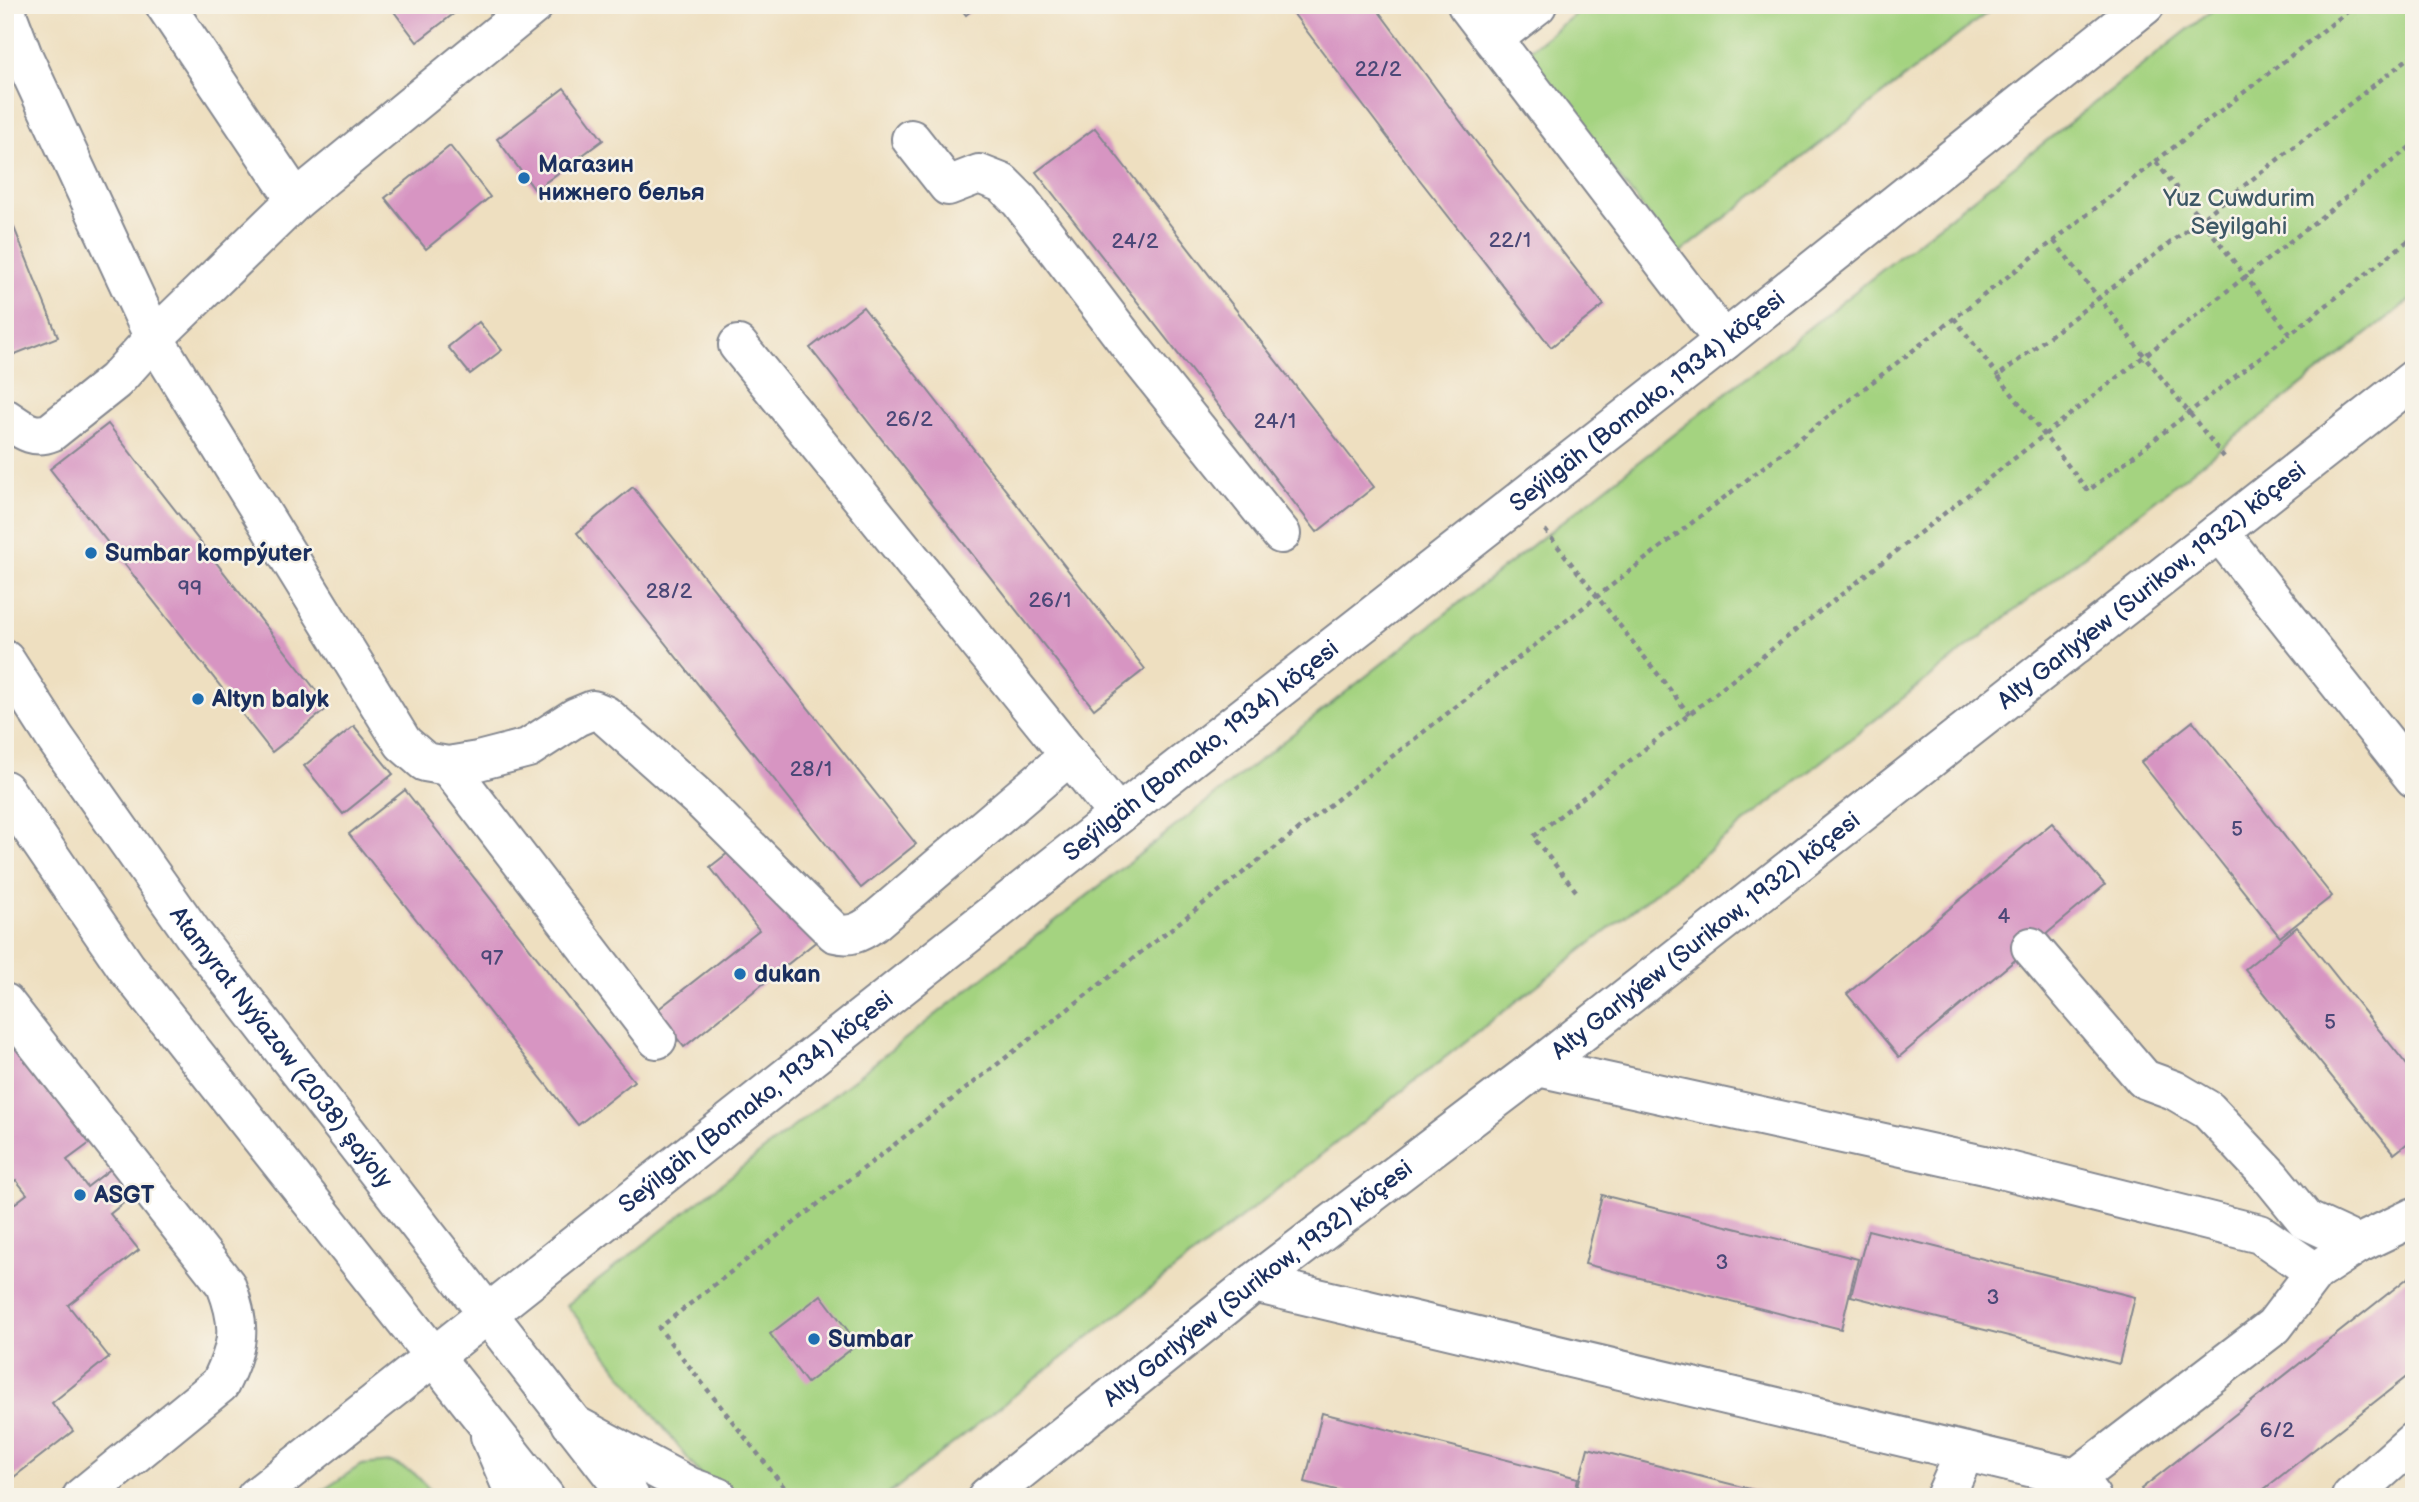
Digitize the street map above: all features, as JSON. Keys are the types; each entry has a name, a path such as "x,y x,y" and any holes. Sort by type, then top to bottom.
{"street":[{"path":"165,5 296,200"},
{"path":"5,418 31,435 42,436 116,382 154,338 296,200 534,5"},
{"path":"1467,5 1724,341"},
{"path":"1493,39 1537,5"},
{"name":"Seýilgäh (Bomako, 1934) köçesi","path":"256,1497 1118,815 1724,341 2145,5"},
{"path":"5,9 23,55 154,338 403,743 425,762 448,766 528,748 576,717 593,710 605,715 704,802 835,933 843,935 858,934 872,924 1070,755"},
{"path":"911,139 948,186 979,174 1002,183 1020,201 1280,534"},
{"path":"738,345 1118,815"},
{"name":"Alty Garlyýew (Surikow, 1932) köçesi","path":"983,1495 1254,1283 1538,1067 2414,379"},
{"path":"2219,532 2414,778"},
{"name":"Atamyrat Nyýazow (2038) şaýoly","path":"5,660 55,738 193,934 630,1497"},
{"path":"448,766 657,1039"},
{"path":"5,790 126,967 545,1497"},
{"path":"2031,947 2144,1079 2174,1090 2208,1110 2271,1177 2306,1220 2358,1244"},
{"path":"5,1003 226,1286 234,1307 237,1342 233,1358 220,1384 82,1497"},
{"path":"1538,1067 1993,1167 2260,1234 2315,1272"},
{"path":"1254,1283 1965,1452 2083,1488 2274,1326 2315,1272 2358,1244 2414,1217"},
{"path":"482,1415 516,1497"},
{"name":"Atamyrat Nyýazow (2038) şaýoly","path":"571,1423 690,1486 718,1497"},
{"path":"2351,1497 2414,1441"},
{"path":"1945,1497 1965,1452"}],"path":[{"path":"784,1487 659,1328 2356,5"},
{"path":"1998,376 2414,54"},
{"path":"1576,891 1533,837 2414,144"},
{"path":"2155,162 2290,334"},
{"path":"1954,318 2088,491 2414,236"},
{"path":"2054,241 2224,457"},
{"path":"1542,527 1689,714"}],"green space":[{"path":"1587,5 1997,5 1679,254 1523,55"},
{"name":"Yuz Cuwdurim Seyilgahi","path":"2219,5 2414,5 2414,297 885,1497 718,1497 567,1305"},
{"path":"391,1462 414,1473 437,1497 313,1497 361,1465"}],"building":[{"path":"389,5 465,5 417,42"},
{"path":"958,5 978,5 966,15"},
{"path":"1287,5 1374,5 1469,133 1604,305 1551,347"},
{"path":"564,88 603,140 535,190 497,139"},
{"path":"1095,128 1374,487 1317,532 1036,172"},
{"path":"450,146 490,197 426,249 385,198"},
{"path":"5,205 58,337 5,358"},
{"path":"863,307 1145,669 1094,709 810,348"},
{"path":"479,322 502,350 470,374 448,347"},
{"path":"108,424 329,707 272,752 50,469"},
{"path":"633,487 916,844 861,888 577,533"},
{"path":"2193,721 2332,896 2280,937 2141,762"},
{"path":"354,726 393,774 343,814 304,766"},
{"path":"405,790 634,1081 578,1125 349,834"},
{"path":"2052,823 2105,885 1899,1057 1847,994"},
{"name":"dukan","path":"746,839 823,936 684,1047 656,1011 759,930 710,867"},
{"path":"2297,927 2414,1074 2414,1138 2394,1154 2245,969"},
{"name":"ASGT","path":"5,1035 90,1143 67,1160 87,1187 112,1168 133,1195 110,1214 139,1250 68,1305 109,1357 52,1403 73,1431 5,1484 5,1211 27,1194 16,1180 5,1188"},
{"path":"1602,1195 1858,1259 1841,1329 1585,1264"},
{"path":"1868,1230 2135,1297 2119,1364 1851,1296"},
{"path":"2414,1273 2414,1371 2254,1497 2147,1497 2141,1489"},
{"name":"Sumbar","path":"821,1295 858,1344 807,1383 770,1334"},
{"path":"1322,1413 1578,1478 1574,1497 1363,1497 1305,1482"},
{"path":"1588,1448 1778,1496 1778,1497 1575,1497"}],"place":[{"name":"Магазин нижнего белья","path":"524,178"},
{"name":"Sumbar kompýuter","path":"91,553"},
{"name":"Altyn balyk","path":"198,699"},
{"name":"dukan","path":"740,974"},
{"name":"ASGT","path":"80,1195"},
{"name":"Sumbar","path":"814,1339"}]}
